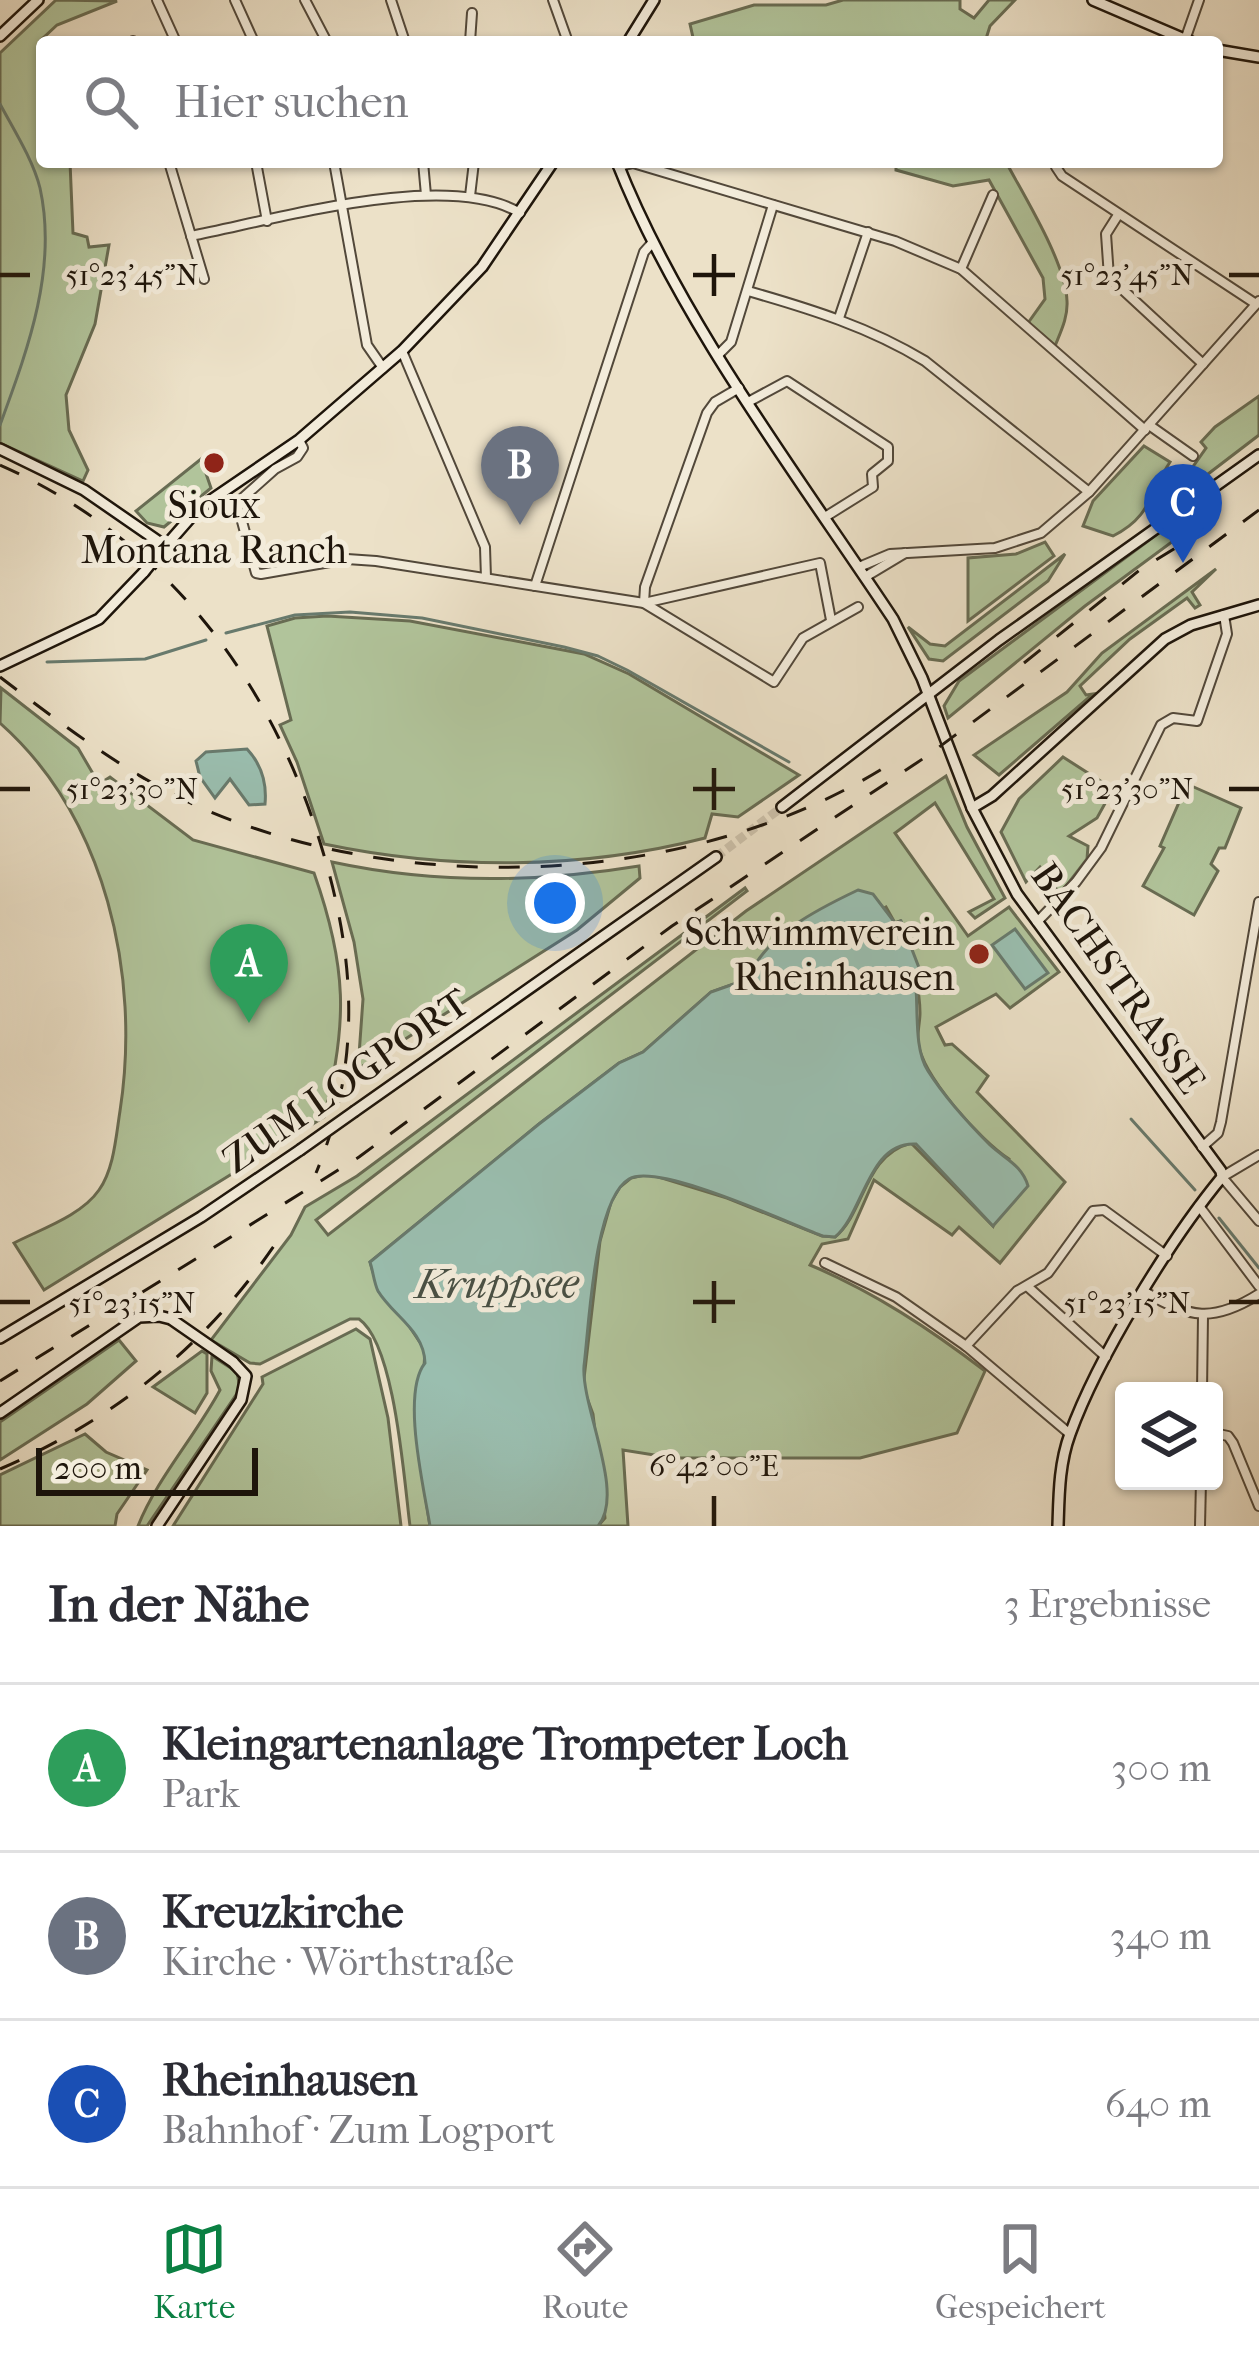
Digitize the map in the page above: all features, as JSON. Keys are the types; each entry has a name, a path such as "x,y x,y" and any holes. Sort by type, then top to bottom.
{"street":[{"path":"0,36 38,0"},
{"path":"158,0 173,36"},
{"path":"235,0 251,36"},
{"path":"305,0 324,36"},
{"path":"391,0 403,36"},
{"path":"554,0 566,36"},
{"path":"632,36 654,0"},
{"path":"1094,0 1177,36"},
{"path":"1189,36 1199,0"},
{"path":"470,36 472,13"},
{"path":"1223,51 1258,56"},
{"path":"171,168 204,279"},
{"path":"257,168 267,221"},
{"path":"335,168 367,345 383,368"},
{"path":"424,168 427,195"},
{"path":"470,196 473,168"},
{"path":"0,667 99,620 198,509 299,440 402,351 482,267 549,168"},
{"name":"BACHSTRASSE","path":"619,168 653,242 719,354 893,619 929,694 972,808 1017,894 1218,1165 1222,1177"},
{"path":"649,168 868,232 961,269 1147,428 1193,455"},
{"path":"862,572 872,559 906,552 1009,546 1041,533 1089,493 1258,303 1118,215 1061,176 1057,168"},
{"path":"191,236 427,195 470,196 500,202 520,213"},
{"path":"961,269 993,195"},
{"path":"719,354 731,342 773,206"},
{"path":"1118,215 1107,230 1108,277 1203,364"},
{"path":"839,318 868,232"},
{"path":"535,586 644,252 653,242"},
{"path":"748,291 839,318 925,361 1089,493"},
{"path":"402,351 485,548 486,578"},
{"path":"750,401 787,381 888,447 888,461 872,475 873,487 825,517"},
{"path":"644,603 645,587 707,413 740,387"},
{"path":"299,440 303,448 297,458 275,469 237,503 256,572 261,574 347,560 644,603 820,563 831,620"},
{"path":"0,449 84,490 165,545"},
{"path":"782,807 929,694 1259,455"},
{"path":"644,603 774,682 803,638 858,608"},
{"path":"972,808 992,796 1150,650 1191,626 1259,604"},
{"path":"1037,922 1101,848 1161,724 1173,718 1197,721 1227,634 1224,615"},
{"name":"ZUM LOGPORT","path":"0,1338 186,1226 300,1150 716,857"},
{"path":"1202,1147 1218,1133 1221,1122 1259,902"},
{"path":"1058,1526 1060,1479 1070,1433 1107,1357 1199,1206 1222,1177 1259,1155"},
{"path":"1222,1177 1259,1221"},
{"path":"1145,1292 1175,1310 1203,1316 1230,1311 1259,1290 1199,1206"},
{"path":"966,1346 1027,1286 1048,1273 1093,1210 1099,1209 1167,1256"},
{"path":"825,1263 896,1297 966,1346 1070,1433"},
{"path":"1027,1286 1107,1357"},
{"path":"1202,1382 1203,1316"},
{"path":"0,1413 139,1317 171,1319 233,1362 244,1370 245,1391 157,1526"},
{"path":"1223,1435 1233,1443 1259,1506"},
{"path":"1200,1526 1201,1490"}],"shaded area":[{"path":"56,0 117,1 57,25 45,36 36,36 36,168 70,168 73,233 87,237 89,247 109,245 95,324 66,395 69,430 88,470 83,481 0,443 0,53"},
{"path":"843,0 960,0 960,9 974,18 989,0 1015,0 990,26 987,36 693,36 690,24 754,5 826,5"},
{"path":"1009,168 1043,230 1065,286 1066,313 1055,346 1028,323 1045,299 1043,278 989,180 953,186 896,170"},
{"path":"1259,396 1259,435 1174,500 1206,448 1201,442"},
{"path":"1144,446 1170,462 1142,513 1113,536 1083,526 1093,501"},
{"path":"201,459 211,488 164,527 147,523 136,511"},
{"path":"1175,521 1184,533 1085,606 948,718 944,706 959,681"},
{"path":"1045,542 1054,556 968,621 968,558 1016,554"},
{"path":"1065,554 1048,581 943,661 929,659 908,627 930,644 945,646"},
{"path":"1216,569 1192,592 1200,605 1195,608 1187,598 1130,639 1080,686 1086,695 1093,694 999,775 974,755 1067,692 1102,653"},
{"path":"327,616 410,621 584,654 629,674 799,775 738,817 712,814 705,838 611,856 466,862 324,844 280,725 291,720 267,626"},
{"path":"1,688 78,748 99,784 110,777 193,840 314,873 338,966 340,1023 324,1117 44,1290 14,1243 82,1207 104,1182 120,1111 125,1007 108,902 90,851 66,804 36,761 0,723"},
{"path":"1063,757 1113,789 1097,818 1069,836 1088,846 1087,859 1060,894 1040,867 1026,882 1001,832 1019,799"},
{"path":"946,776 1005,898 975,918 969,912 994,899 935,803 895,833 968,936 1009,907 1059,972 1010,1008 996,994 936,1027 945,1045 952,1044 988,1076 977,1092 1065,1182 1000,1263 959,1227 952,1235 874,1180 848,1239 822,1244 810,1265 901,1312 985,1371 957,1433 860,1458 673,1458 623,1450 628,1526 598,1526 605,1518 593,1414 583,1387 600,1241 611,1202 631,1178 649,1174 835,1237 883,1160 911,1143 993,1226 1009,1159 954,1106 922,1056 913,967 900,921 895,923 886,907 748,979 711,992 643,1052 619,1063 539,1124 370,1262 379,1292 399,1311 425,1350 419,1455 430,1526 410,1526 389,1383 371,1333 359,1319 350,1319 260,1364 211,1340 291,1235 305,1207 357,1176 745,888 316,1220 328,1235 746,911"},
{"path":"1187,784 1241,808 1225,848 1219,848 1211,864 1218,871 1194,915 1143,886 1164,848 1160,846"},
{"path":"332,862 485,879 639,866 640,878 577,930 358,1069 363,999 354,942"},
{"path":"356,1329 370,1339 388,1418 401,1526 173,1526 263,1384 262,1377"},
{"path":"119,1340 136,1361 87,1404 0,1460 0,1422"},
{"path":"202,1351 207,1354 207,1393 195,1413 153,1387"},
{"path":"212,1356 237,1372 240,1389 147,1526 138,1526 220,1390 211,1371"},
{"path":"85,1434 106,1452 147,1470 117,1514 115,1526 0,1526 0,1475"}],"water":[{"path":"247,749 262,774 265,804 249,805 230,779 215,798 200,777 196,761 206,752"},
{"name":"Kruppsee","path":"858,890 873,894 895,923 901,921 921,973 915,977 917,1026 928,1071 974,1128 1017,1167 1028,1186 993,1226 916,1144 900,1146 877,1166 835,1237 694,1186 644,1176 629,1179 617,1191 601,1237 584,1366 607,1493 598,1526 430,1526 414,1418 423,1351 414,1332 378,1291 370,1262 539,1124 619,1063 643,1052 711,992 748,979 767,949 794,925"},
{"path":"1015,929 1048,973 1025,989 992,945"}],"waterway":[{"path":"0,104 37,177 45,219 37,310 0,425"},
{"path":"226,633 295,615 350,612 422,618 564,647 627,670 789,762"},
{"path":"47,662 145,659 206,640"},
{"path":"1131,1119 1195,1190"},
{"path":"1219,1218 1259,1268"}],"tunnel":[{"path":"716,857 782,807"}],"railway":[{"path":"0,465 113,532 162,574 242,674 302,789 334,893 349,1013 341,1093 316,1173"},
{"path":"0,1381 359,1157 672,926 927,756 1259,510"},
{"path":"1024,663 1141,569 1228,516"},
{"path":"0,677 120,763 197,806 279,836 366,856 457,866 549,866 641,856 730,836 813,805 890,764"},
{"path":"0,1469 85,1425 160,1371 227,1307 284,1231"}],"place":[{"name":"Sioux Montana Ranch","path":"214,463"},
{"name":"Kreuzkirche","path":"520,525"},
{"name":"Rheinhausen","path":"1183,563"},
{"name":"Schwimmverein Rheinhausen","path":"979,954"},
{"name":"Kleingartenanlage Trompeter Loch","path":"249,1023"}]}
